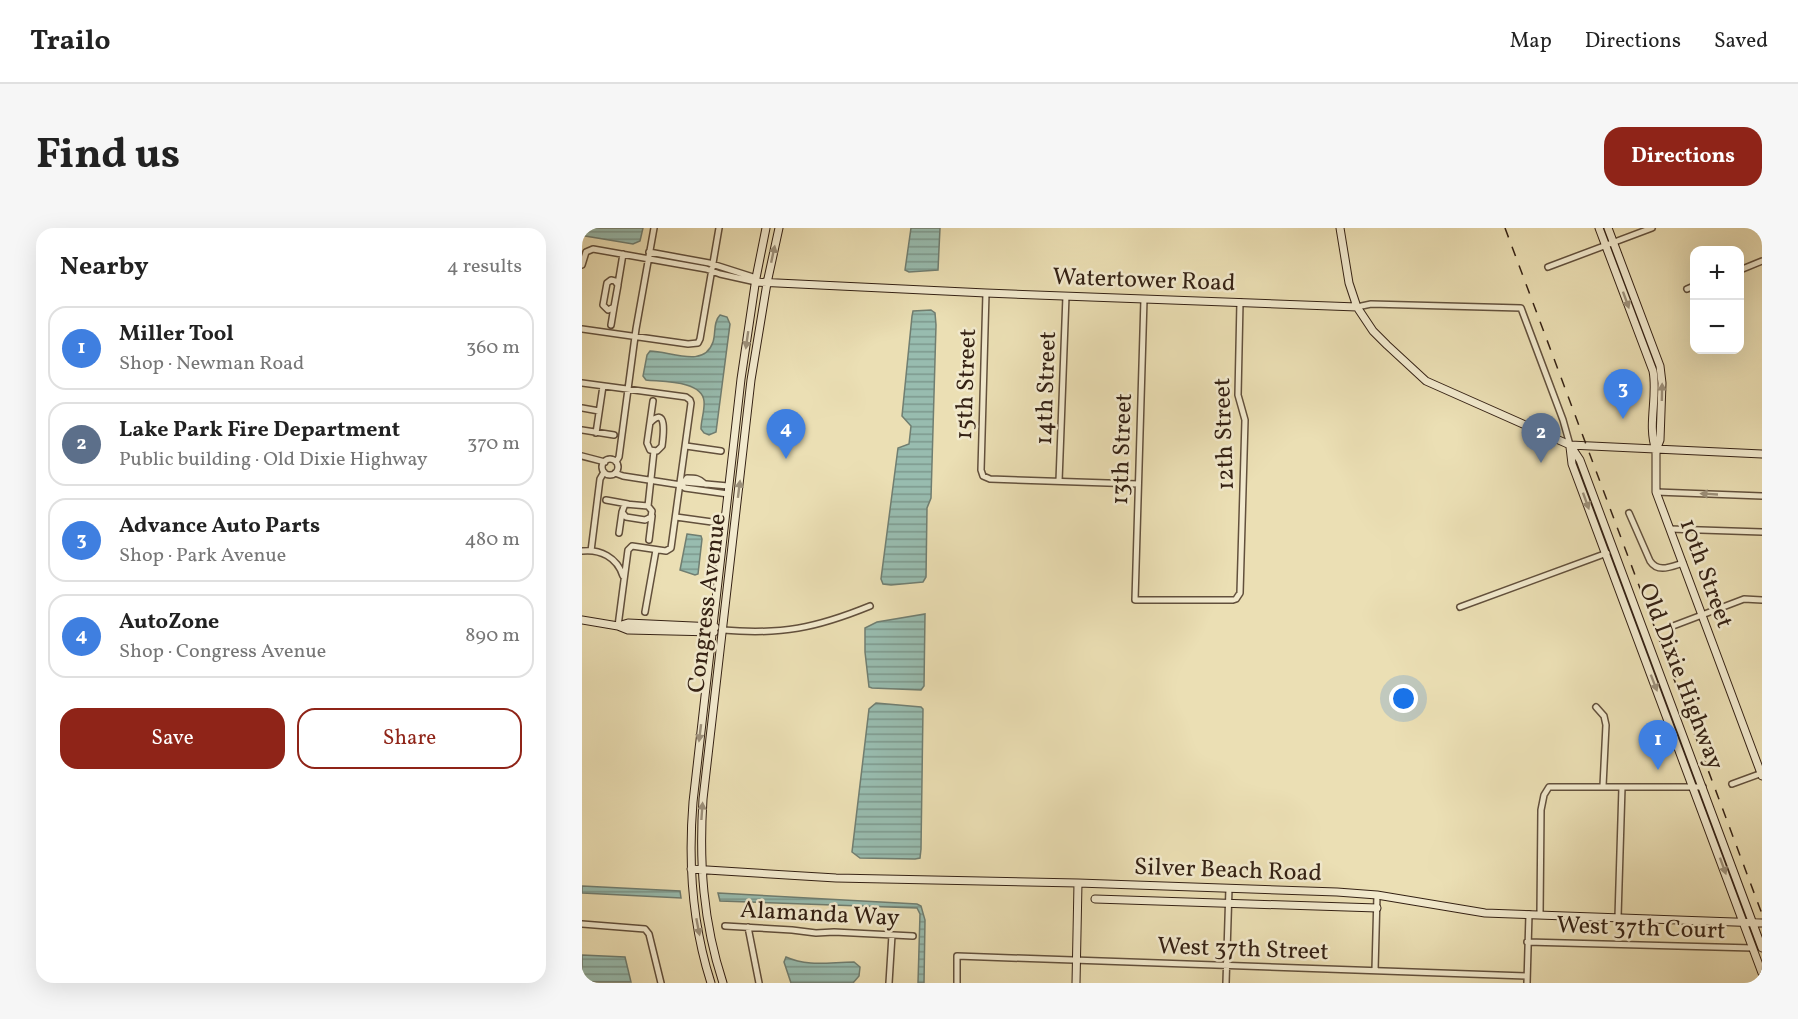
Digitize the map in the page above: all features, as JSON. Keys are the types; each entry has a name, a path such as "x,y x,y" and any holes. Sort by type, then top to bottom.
{"street":[{"path":"615,473 618,467 616,462 619,457 635,337 654,228"},
{"path":"582,329 694,345 698,343 719,228"},
{"name":"Congress Avenue","path":"711,983 697,926 691,869 693,802 728,490 756,280 766,228"},
{"name":"Congress Avenue","path":"723,983 710,933 701,870 703,799 752,380 766,283 778,228"},
{"path":"1340,228 1349,283 1357,307 1373,331 1426,381 1570,445 1762,454"},
{"name":"10th Street","path":"1599,228 1653,371 1652,439 1656,450 1656,492 1762,774"},
{"name":"10th Street","path":"1608,228 1662,374 1660,440 1656,450"},
{"path":"1548,267 1652,228"},
{"path":"582,265 589,249 713,264 766,283"},
{"path":"611,325 623,254"},
{"path":"649,255 756,280"},
{"path":"1744,268 1762,261"},
{"path":"614,307 610,310 604,307 607,283 613,280 618,285"},
{"name":"Watertower Road","path":"766,283 1357,307 1371,304 1521,308 1563,420 1570,445"},
{"name":"15th Street","path":"986,293 981,470 983,476 990,479 1059,481"},
{"name":"14th Street","path":"1059,481 1066,296"},
{"name":"13th Street","path":"1134,600 1144,299"},
{"name":"12th Street","path":"1134,600 1236,599 1240,592 1245,420 1238,395 1240,302"},
{"path":"582,383 686,397 692,403 671,548 656,550 632,546 628,550 618,626"},
{"path":"596,433 603,386"},
{"path":"653,401 647,444 650,450 654,451"},
{"path":"582,408 600,411"},
{"path":"650,423 658,418 665,426 662,446 654,451"},
{"path":"582,430 615,435"},
{"name":"Old Dixie Highway","path":"1570,445 1580,460 1703,787 1748,922"},
{"name":"Old Dixie Highway","path":"1570,445 1572,464 1605,553 1748,922"},
{"path":"686,446 721,451"},
{"path":"649,540 652,514 648,506 654,451"},
{"path":"582,456 605,462 612,460 616,462"},
{"path":"605,462 602,467 608,475 615,473 651,480 705,484 728,490"},
{"path":"591,551 600,479 604,472"},
{"path":"1059,481 1138,484"},
{"path":"682,483 685,488 728,490"},
{"path":"1656,492 1762,496"},
{"path":"606,500 648,506"},
{"path":"619,533 623,507 628,504"},
{"path":"622,512 626,517 645,520 652,514"},
{"path":"1629,513 1652,564 1662,569 1683,563"},
{"path":"676,517 712,522"},
{"path":"1670,529 1762,532"},
{"path":"645,612 656,550"},
{"path":"1460,607 1614,550"},
{"path":"582,551 605,554 618,565 622,572 623,585"},
{"path":"618,565 626,561"},
{"path":"1673,626 1744,600 1762,600"},
{"path":"582,620 618,626 628,623 764,633 792,631 834,621 870,606"},
{"path":"1596,707 1604,716 1606,725 1603,786"},
{"path":"1732,784 1762,774"},
{"path":"1540,914 1541,810 1544,795 1549,787 1703,787"},
{"path":"1618,917 1622,787"},
{"name":"Silver Beach Road","path":"691,869 836,878 1336,892 1377,895 1485,913 1762,923"},
{"path":"1076,983 1078,883"},
{"path":"1226,983 1229,888"},
{"path":"1375,970 1377,895"},
{"name":"Silver Beach Road","path":"1095,898 1377,908"},
{"path":"1527,980 1529,914"},
{"path":"1748,922 1762,948"},
{"path":"1748,922 1753,948 1762,973"},
{"path":"582,924 645,929 661,983"},
{"name":"Alamanda Way","path":"725,926 811,933 913,936"},
{"path":"748,927 759,983"},
{"path":"889,983 892,935"},
{"name":"West 37th Court","path":"1527,942 1753,948"},
{"name":"West 37th Street","path":"957,983 957,957 1375,970 1527,980"}],"water":[{"path":"582,228 643,228 640,241 633,244 585,236 582,235"},
{"path":"911,228 940,228 938,270 909,272 905,270"},
{"path":"931,310 935,313 936,325 931,498 927,508 926,577 923,582 883,584 881,579 898,448 909,444 911,426 902,416 912,316 913,311"},
{"path":"720,315 727,317 730,324 716,432 709,435 701,429 704,408 702,394 680,383 646,380 643,376 647,355 650,351 694,357 709,350"},
{"path":"687,534 701,536 702,539 698,574 695,575 680,570"},
{"path":"925,614 924,686 921,690 869,687 865,628 877,622"},
{"path":"876,703 923,709 920,858 860,858 852,852 869,709"},
{"path":"582,886 680,891 681,898 582,893"},
{"path":"718,893 917,904 921,906 925,920 924,983 918,983 920,914 917,908 720,901"},
{"path":"582,955 625,957 631,982 582,982"},
{"path":"786,957 811,963 854,962 860,967 859,976 853,983 791,983 784,962"}],"railway":[{"path":"1505,228 1762,914"}],"place":[{"name":"Advance Auto Parts","path":"1623,419"},
{"name":"AutoZone","path":"786,459"},
{"name":"Lake Park Fire Department","path":"1541,463"},
{"name":"Miller Tool","path":"1658,770"}]}
